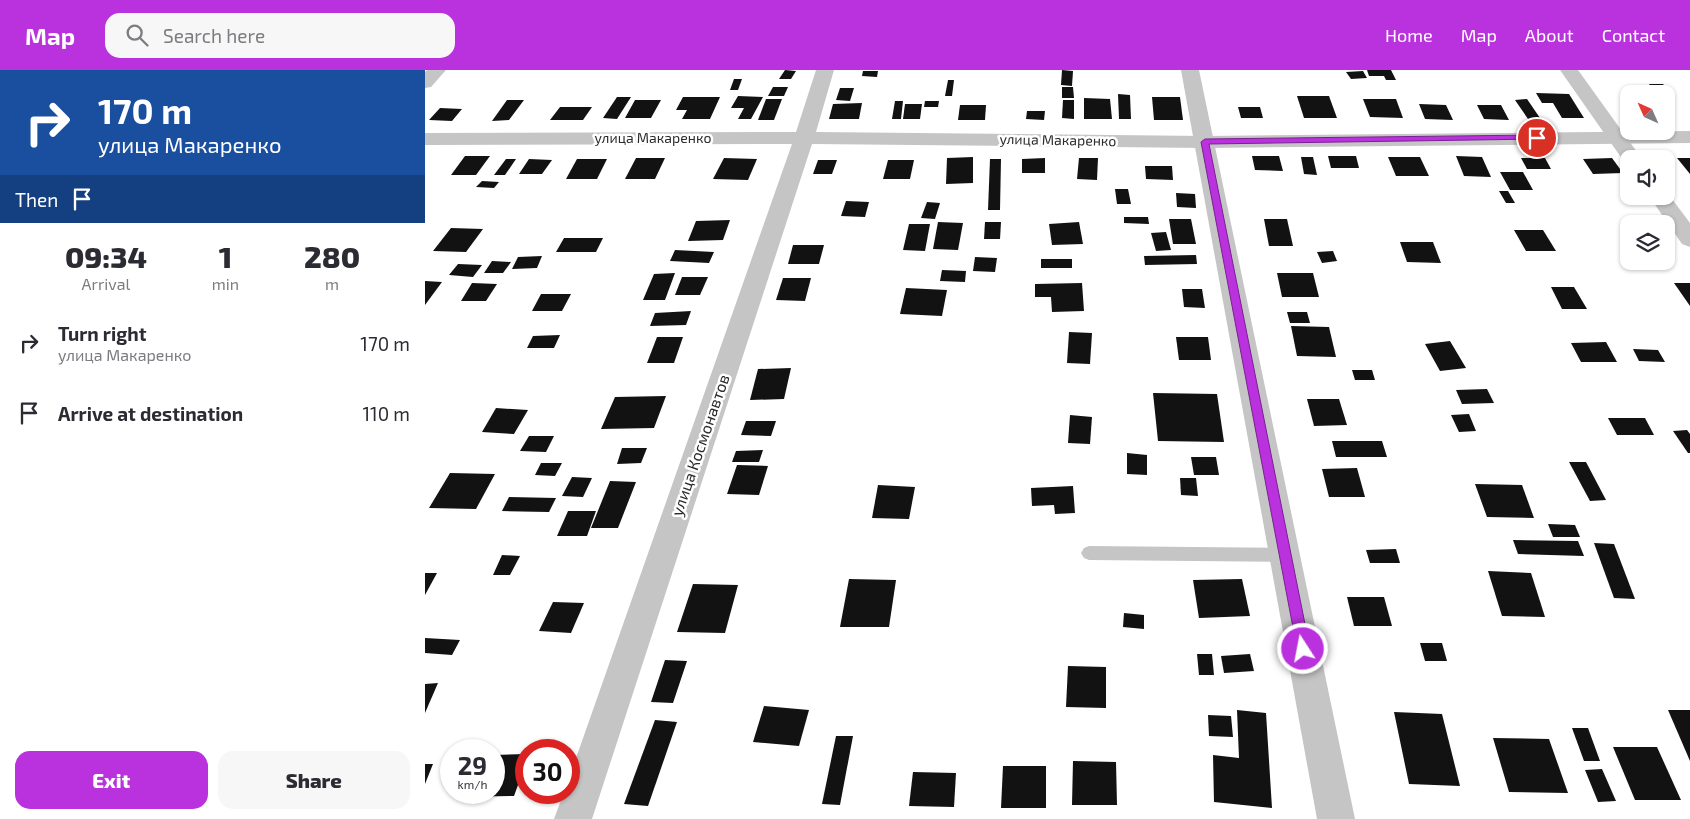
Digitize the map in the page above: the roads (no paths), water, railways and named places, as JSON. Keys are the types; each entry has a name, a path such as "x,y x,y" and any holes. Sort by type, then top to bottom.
{"street":[{"path":"425,83 437,70"},
{"name":"улица Космонавтов","path":"573,819 804,138 825,70"},
{"path":"1190,70 1336,819"},
{"path":"1569,70 1625,150"},
{"name":"улица Макаренко","path":"425,139 804,138 1205,142 1690,137"},
{"path":"1665,205 1690,239"}],"lane":[{"path":"1089,553 1285,554"}]}
